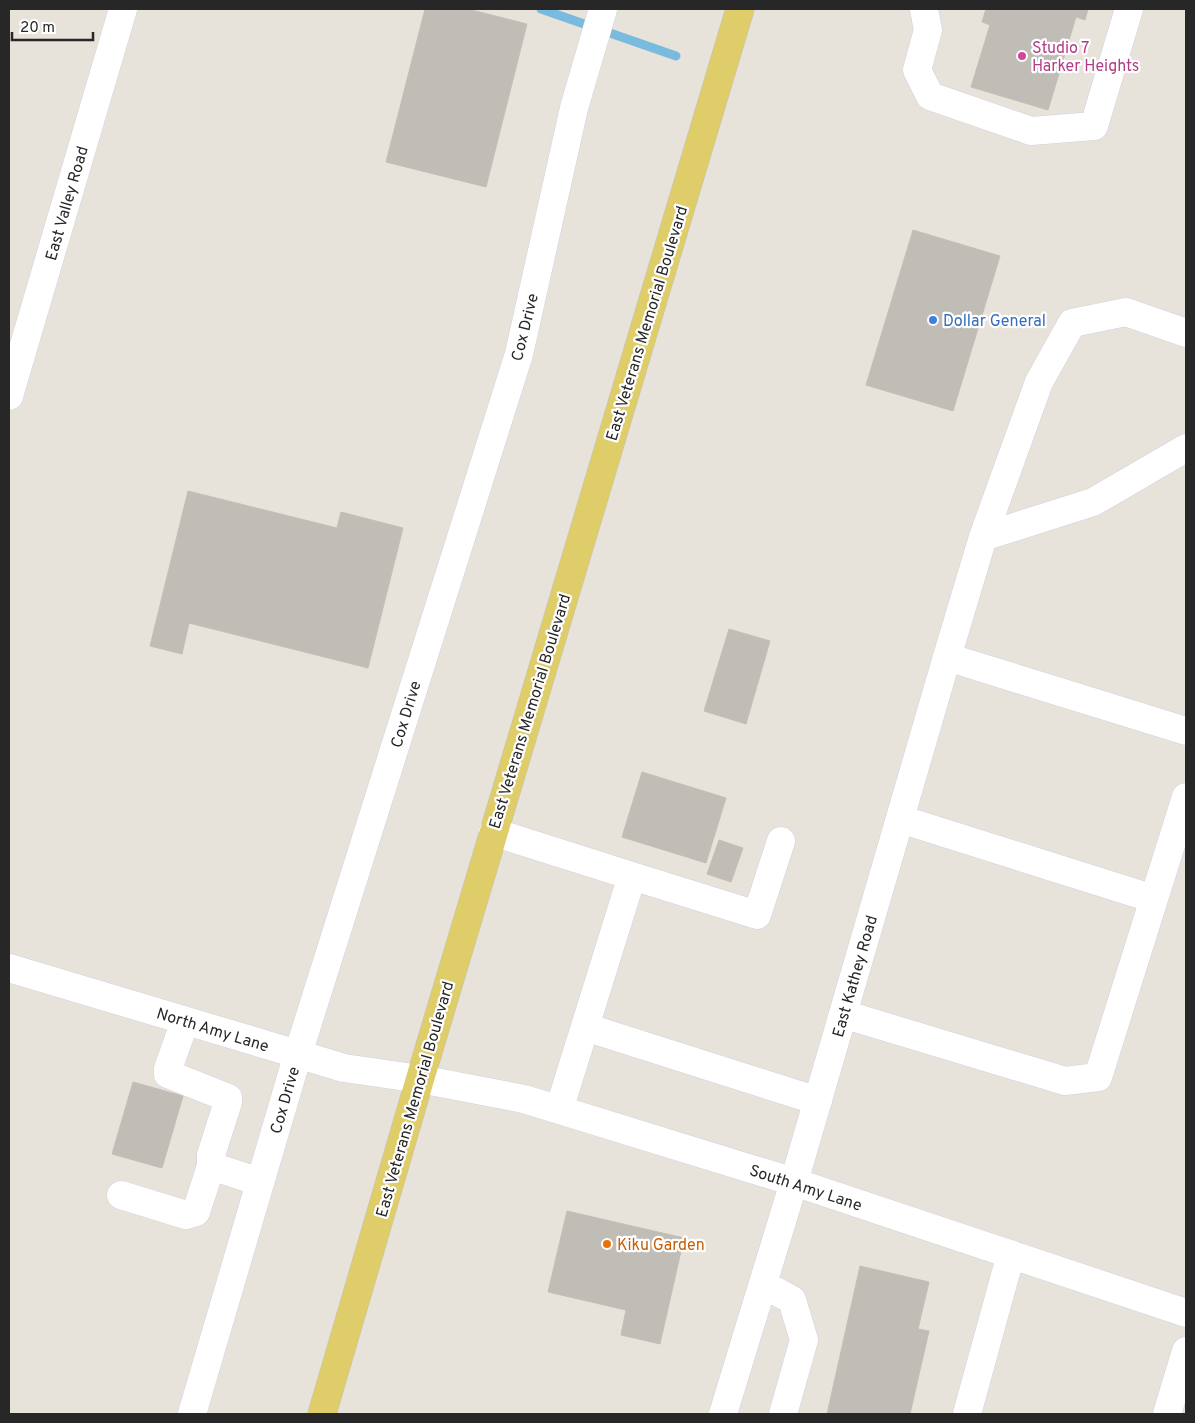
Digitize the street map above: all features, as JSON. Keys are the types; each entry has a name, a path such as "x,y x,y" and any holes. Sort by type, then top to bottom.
{"main road":[{"name":"East Veterans Memorial Boulevard","path":"322,1414 493,832 740,9"}],"street":[{"name":"East Valley Road","path":"9,396 123,9"},
{"name":"Cox Drive","path":"192,1414 298,1054 519,354 574,108 603,9"},
{"path":"924,9 928,30 917,70 930,96 1031,131 1094,126 1129,9"},
{"name":"East Kathey Road","path":"723,1414 794,1182 983,537 1038,382 1072,323 1126,312 1186,333"},
{"path":"983,537 1093,502 1186,448"},
{"path":"947,657 1186,730"},
{"path":"843,1014 1065,1081 1098,1077 1186,797"},
{"path":"900,819 1154,899"},
{"path":"493,832 757,915 781,842"},
{"path":"559,1110 632,876"},
{"name":"North Amy Lane","path":"9,968 344,1068 420,1078"},
{"path":"121,1195 186,1215 196,1212 211,1166 211,1155 228,1098 168,1074 184,1021"},
{"path":"585,1027 818,1101"},
{"name":"South Amy Lane","path":"420,1078 524,1099 794,1182 1186,1313"},
{"path":"211,1166 260,1182"},
{"path":"967,1414 1011,1254"},
{"path":"763,1284 792,1300 804,1340 783,1414"},
{"path":"1167,1414 1186,1351"}],"building":[{"path":"425,9 468,9 527,24 486,187 386,162"},
{"name":"Studio 7 Harker Heights","path":"986,9 1088,9 1085,20 1076,17 1048,110 971,87 990,25 982,22"},
{"name":"Dollar General","path":"913,230 1000,256 953,411 866,385"},
{"path":"188,491 337,528 341,512 403,528 368,668 189,623 182,654 150,646"},
{"path":"729,629 770,641 746,724 704,711"},
{"path":"642,772 726,798 706,863 622,837"},
{"path":"719,840 743,848 731,882 707,874"},
{"path":"133,1082 183,1096 162,1168 112,1154"},
{"path":"567,1211 684,1238 660,1344 621,1335 626,1310 548,1292"},
{"path":"860,1266 929,1282 918,1329 929,1331 910,1414 827,1414"}],"waterway":[{"path":"541,9 676,56"}],"place":[{"name":"Studio 7 Harker Heights","path":"1022,56"},
{"name":"Dollar General","path":"933,320"},
{"name":"Kiku Garden","path":"607,1244"}]}
